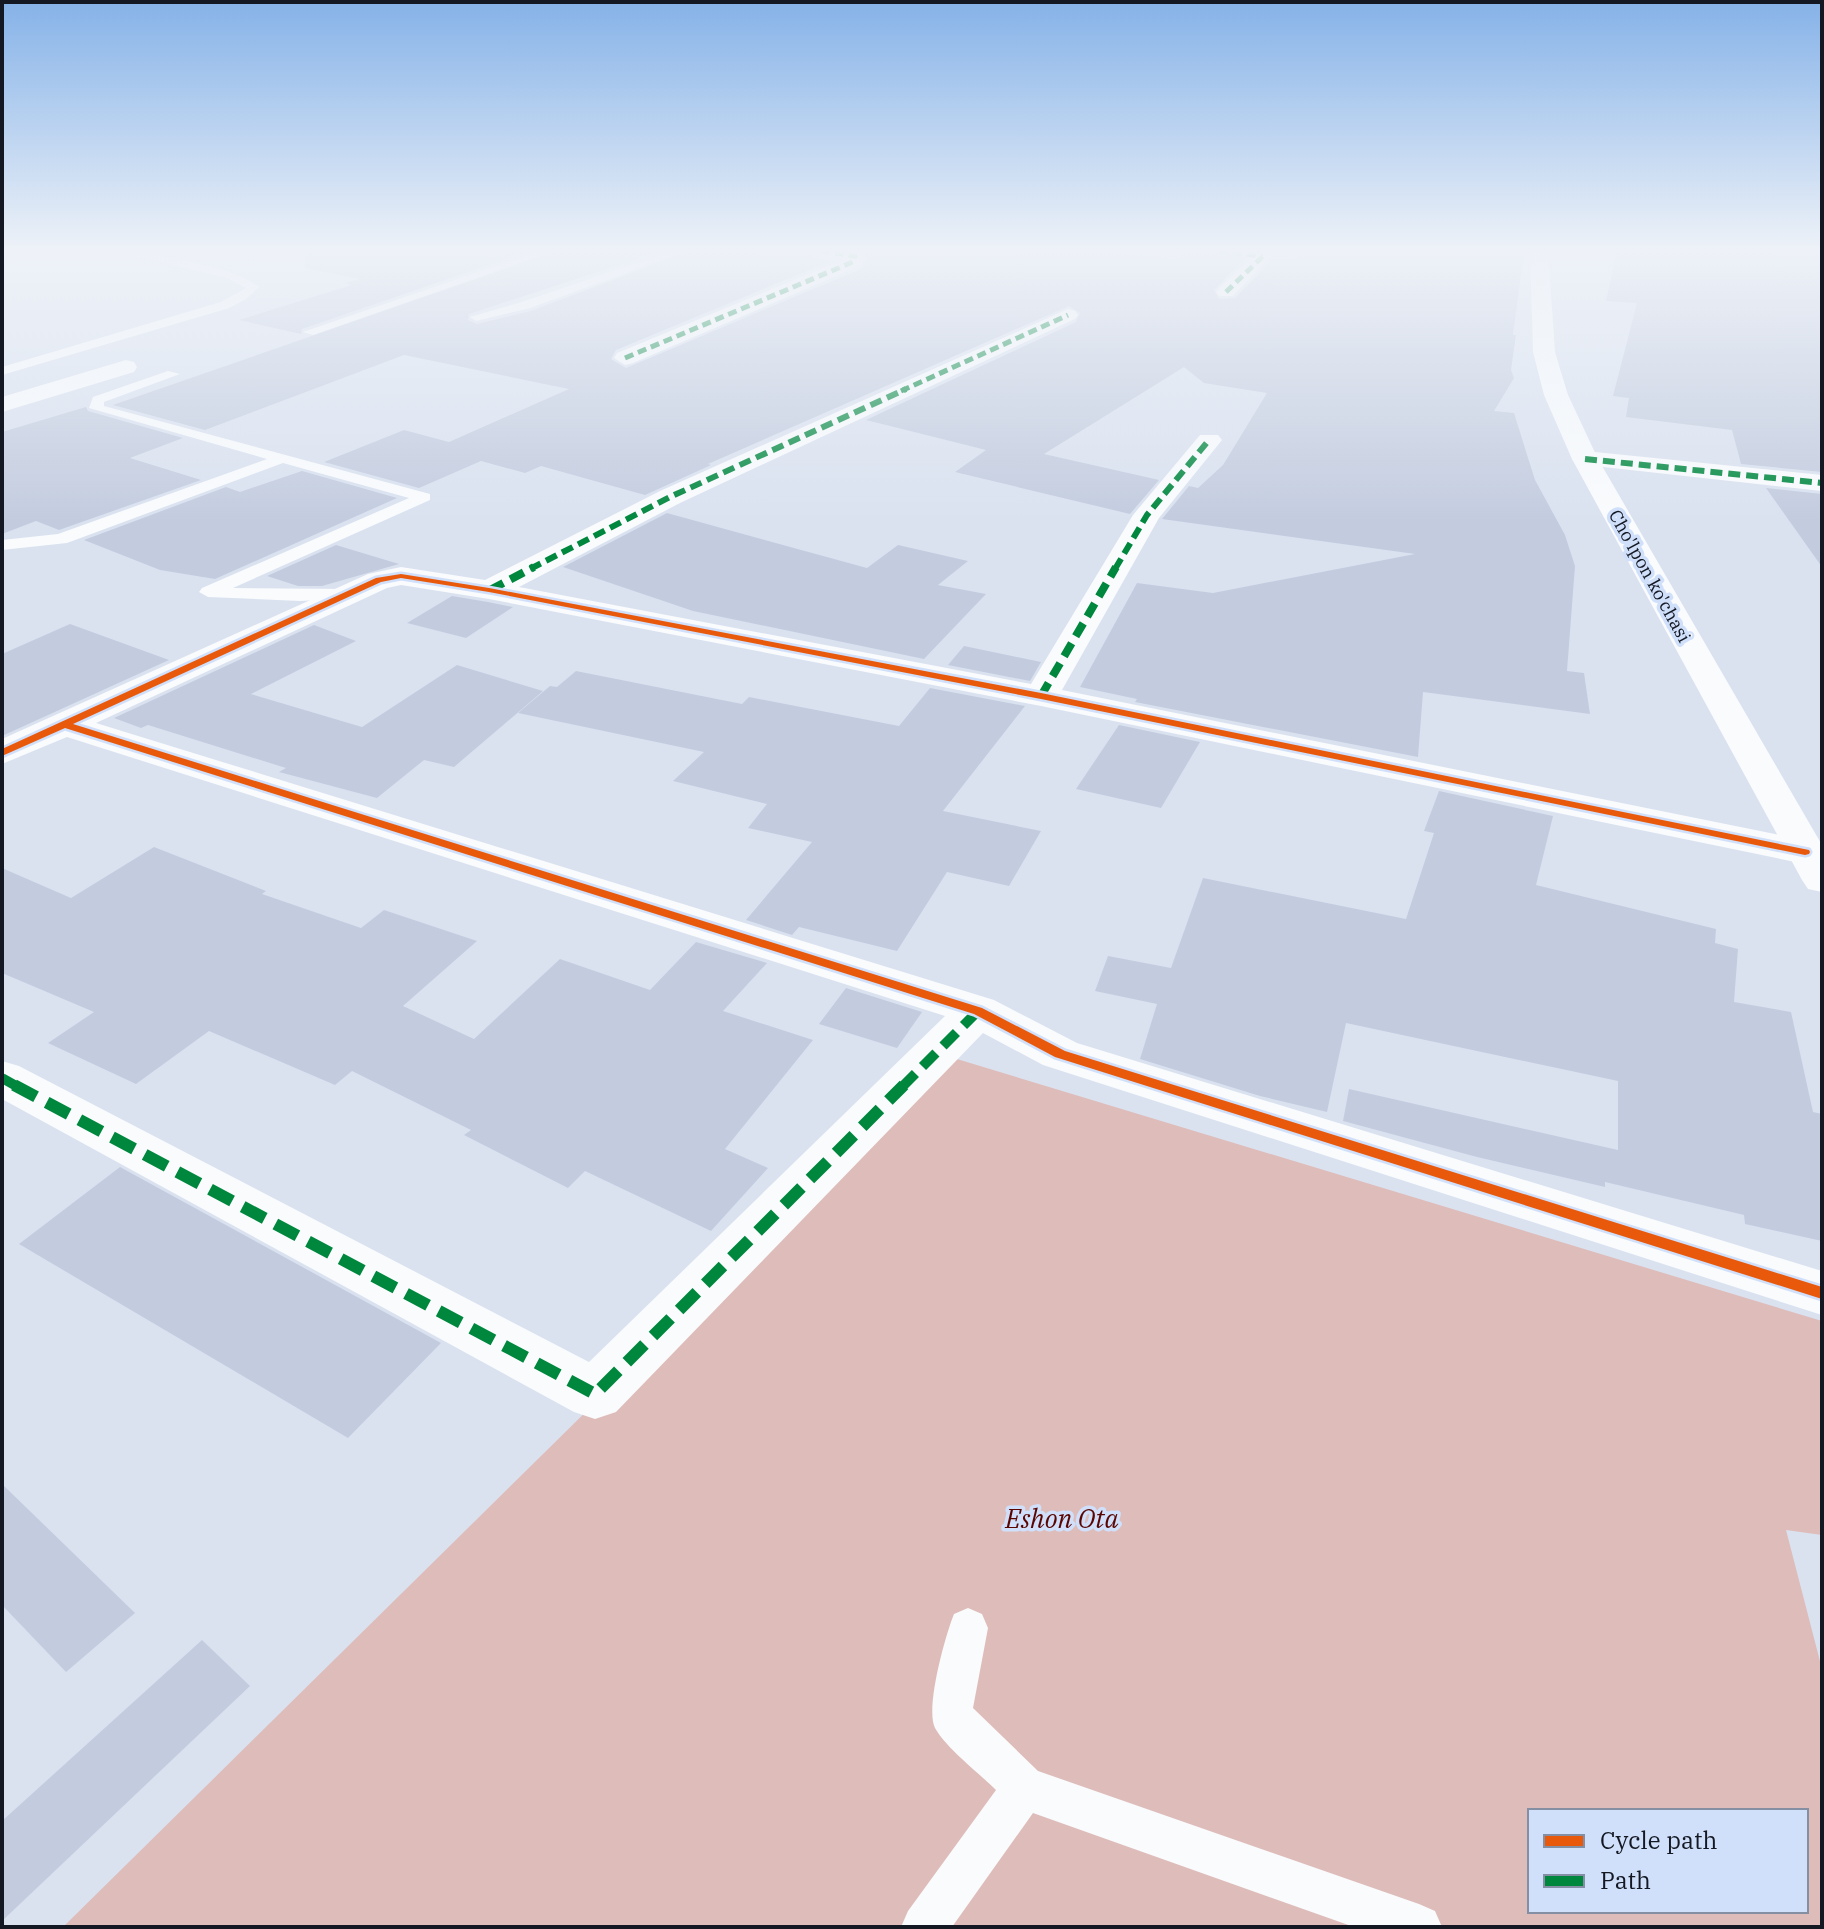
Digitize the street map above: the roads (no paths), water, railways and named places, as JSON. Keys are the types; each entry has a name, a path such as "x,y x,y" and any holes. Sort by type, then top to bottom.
{"street":[{"path":"625,358 665,341"},
{"path":"489,590 670,497 1011,341"},
{"name":"Cho'lpon ko'chasi","path":"1543,341 1556,395 1585,459 1813,866"},
{"path":"2,405 126,367"},
{"path":"1041,696 1147,515 1209,440"},
{"path":"1585,459 1822,483"},
{"path":"2,753 379,580 401,576 489,590 1041,696 1813,866"},
{"path":"63,724 978,1011 1060,1054 1822,1293"},
{"path":"2,1078 595,1394 978,1011"}],"lane":[{"path":"2,371 103,341"},
{"path":"173,374 98,400 96,408 424,497 208,592 300,596 348,594"},
{"path":"3,546 61,539 284,458"},
{"path":"968,1628 951,1716 1024,1788 1419,1927"},
{"path":"924,1927 1024,1788"}],"park label":[{"name":"Eshon Ota","path":"1062,1518"}]}
